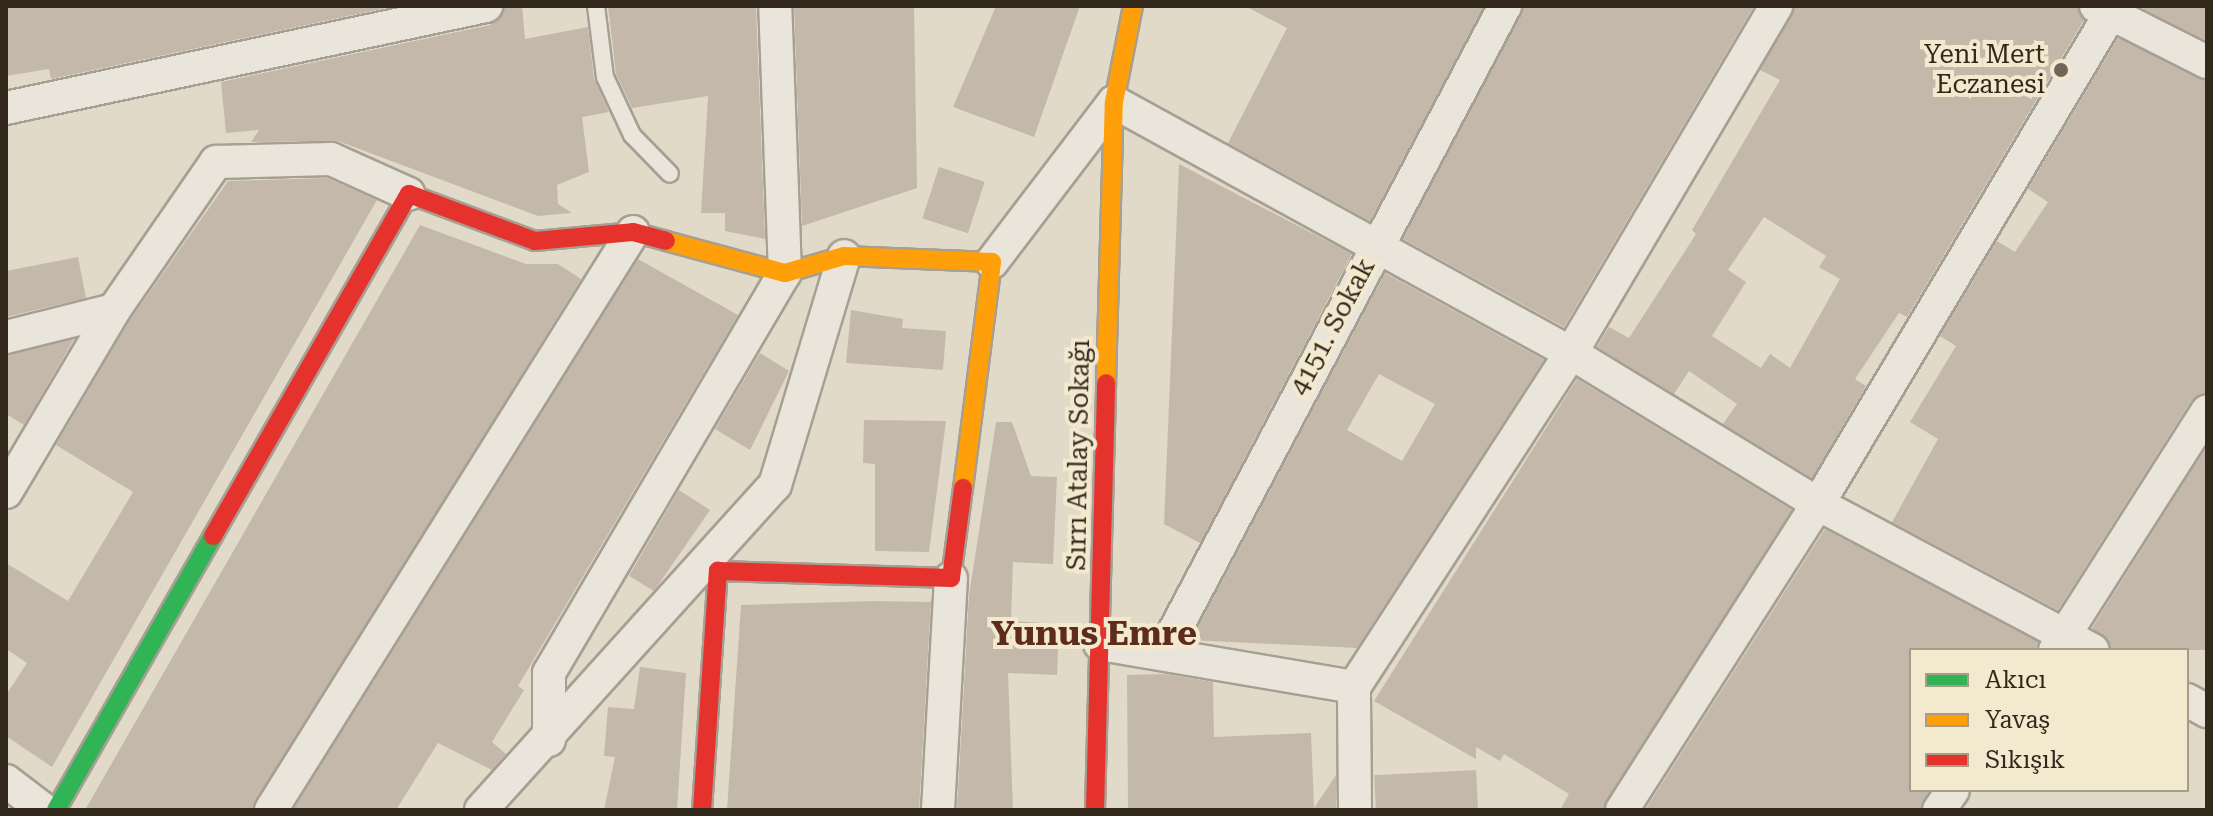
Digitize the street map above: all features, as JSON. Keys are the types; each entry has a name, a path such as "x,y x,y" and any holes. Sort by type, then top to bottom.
{"street":[{"path":"6,108 486,6"},
{"path":"549,740 549,673 785,273 775,6"},
{"name":"Sırrı Atalay Sokağı","path":"1095,810 1114,102 1133,6"},
{"name":"4151. Sokak","path":"1164,651 1376,244 1505,6"},
{"path":"1355,810 1354,687 1571,353 1776,6"},
{"path":"1622,810 1818,504 2107,9 2207,62"},
{"path":"938,810 951,578 992,262 1114,102 1571,353 1818,504 2071,645 2207,411"},
{"path":"6,492 114,310 216,162 331,159 409,194 535,241 633,232 785,273 844,256 992,262"},
{"path":"56,810 409,194"},
{"path":"271,810 633,232"},
{"path":"481,810 549,740 775,485 844,256"},
{"path":"6,337 114,310"},
{"path":"702,810 718,571 951,578"},
{"path":"1100,644 1164,651 1354,687"},
{"path":"2189,701 2207,711"},
{"path":"6,781 44,810"},
{"path":"1939,810 1952,792"}],"lane":[{"path":"596,6 605,77 632,135 670,174"}],"building":[{"path":"6,6 395,6 51,79 49,69 6,76"},
{"path":"504,6 522,6 525,39 588,27 594,79 609,112 582,117 589,172 557,185 558,204 572,213 538,216 338,141 251,142 259,130 226,133 221,82 490,25"},
{"path":"608,6 756,6 765,239 725,231 725,213 701,213 708,96 632,108 616,74"},
{"path":"794,6 914,6 917,188 802,226"},
{"path":"996,6 1080,6 1034,137 953,107"},
{"path":"1245,6 1484,6 1370,221 1228,143 1287,28"},
{"path":"1524,6 1754,6 1564,327 1403,239"},
{"path":"1795,6 2077,6 2084,20 1907,317 1899,313 1855,379 1866,386 1812,478 1723,424 1737,404 1689,371 1674,394 1597,347 1609,327 1629,338 1696,234 1692,230 1780,80 1760,70","holes":["1764,217 1826,256 1819,267 1840,279 1790,368 1770,354 1761,368 1712,336 1746,282 1728,270"]},
{"path":"2145,6 2207,6 2207,41 2143,9"},
{"path":"2118,38 2207,81 2207,392 2191,401 2058,610 1892,522 1938,439 1910,422 1956,346 1940,336 1997,241 2015,252 2048,202 2028,189"},
{"path":"1179,164 1352,254 1200,543 1164,524"},
{"path":"939,167 985,182 968,233 922,218"},
{"path":"327,178 377,200 52,767 6,736 6,695 27,663 6,649 6,563 68,601 133,492 56,445 130,320 228,181"},
{"path":"420,225 526,264 558,264 581,279 252,810 85,810"},
{"path":"78,257 86,298 6,317 6,271"},
{"path":"638,259 738,315 518,686 524,690 492,742 506,754 492,770 438,743 396,810 293,810"},
{"path":"1385,273 1544,360 1357,648 1191,640","holes":["1379,374 1435,404 1402,461 1347,430"]},
{"path":"851,310 903,319 902,328 946,331 943,370 846,363"},
{"path":"74,339 24,425 6,414 6,355"},
{"path":"760,353 789,371 750,450 715,429"},
{"path":"1577,379 1792,510 1603,810 1560,810 1569,794 1504,754 1500,761 1476,747 1476,759 1374,701"},
{"path":"864,420 946,421 929,552 875,551 875,464 863,463"},
{"path":"996,422 1012,422 1031,476 1057,477 1053,564 1013,562 1011,621 1059,624 1057,675 1008,673 1013,810 957,810 969,595"},
{"path":"2207,446 2207,650 2110,648 2092,628"},
{"path":"679,490 710,510 654,591 629,576"},
{"path":"1825,529 2038,642 2036,648 1909,648 1909,792 1929,792 1920,810 1645,810"},
{"path":"931,602 919,810 727,810 741,605"},
{"path":"640,667 686,673 677,810 604,810 615,757 604,756 608,707 634,709"},
{"path":"1165,674 1213,682 1214,737 1311,733 1314,808 1336,775 1336,810 1128,809 1127,675"},
{"path":"1476,770 1478,810 1376,810 1374,775"}],"traffic: fast":[{"path":"56,810 213,536"}],"traffic: slow":[{"path":"1106,383 1114,102 1133,6"},
{"path":"666,241 785,273 844,256 992,262 963,488"}],"traffic: jam":[{"path":"213,536 409,194 535,241 633,232 666,241"},
{"path":"1095,810 1106,383"},
{"path":"702,810 718,571 951,578 963,488"}],"place":[{"name":"Yeni Mert Eczanesi","path":"2061,70"}],"district":[{"name":"Yunus Emre","path":"1094,634"}]}
